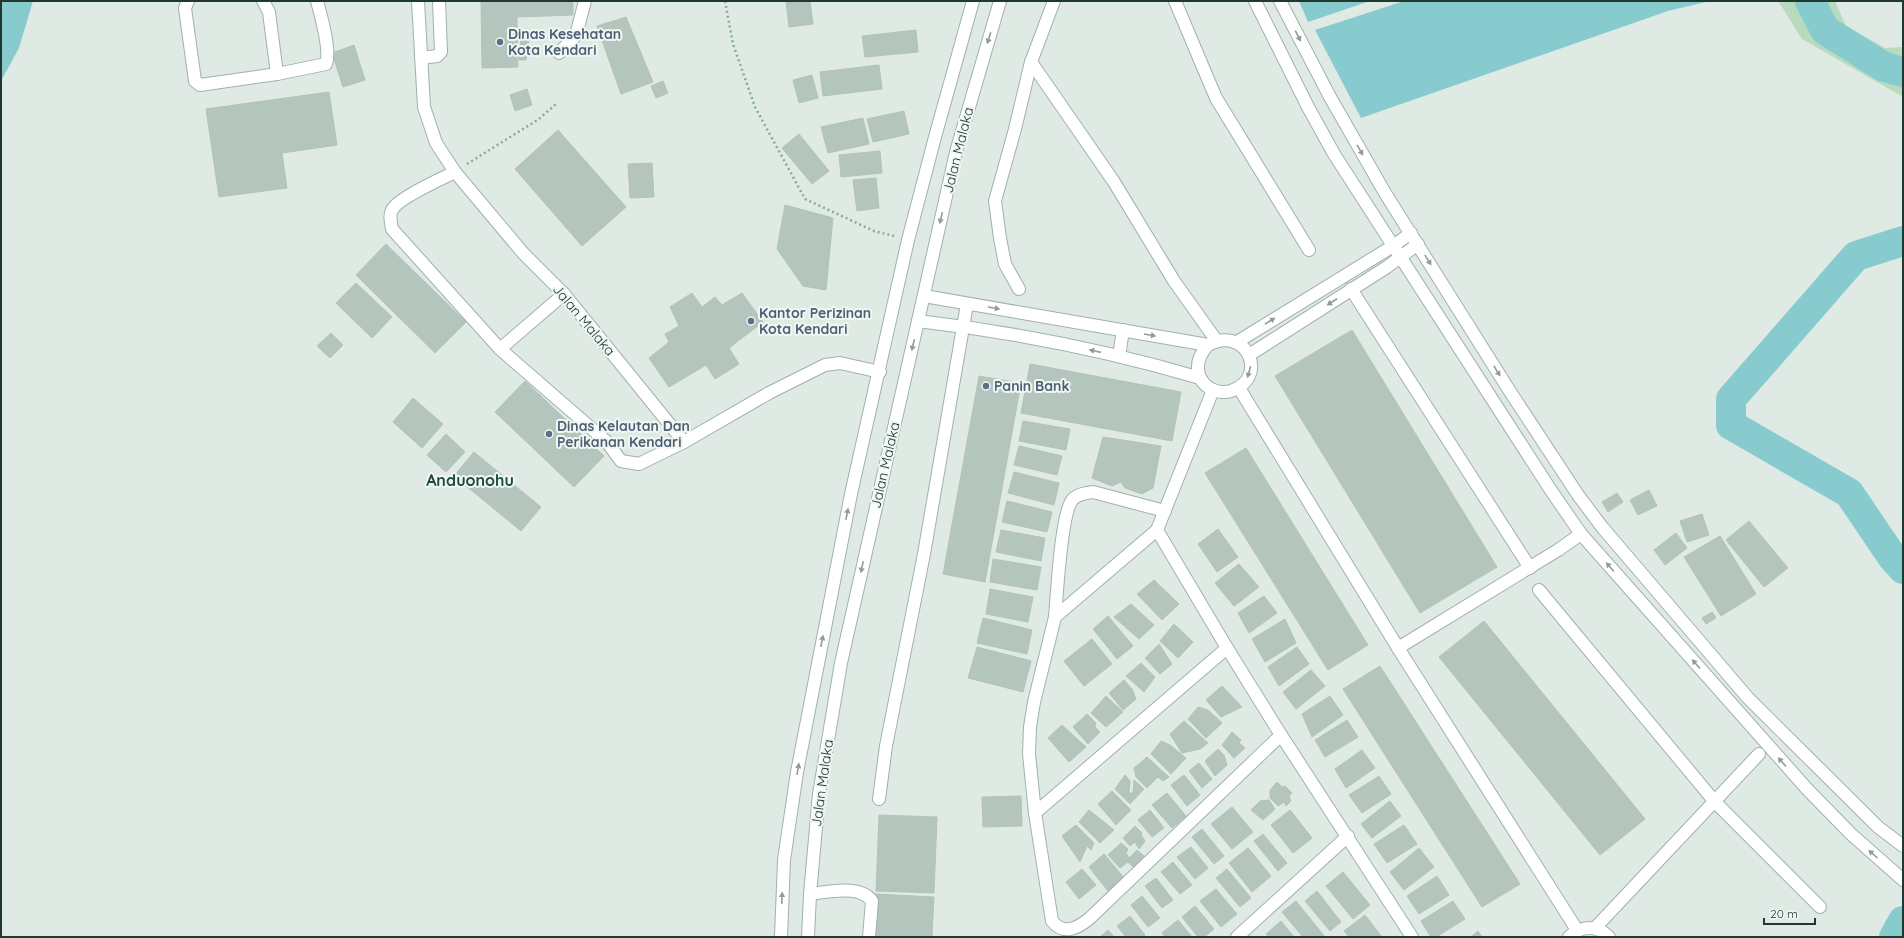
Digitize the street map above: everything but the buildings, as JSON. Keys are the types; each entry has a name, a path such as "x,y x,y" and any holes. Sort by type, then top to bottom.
{"street":[{"path":"188,1 185,8 195,81 200,85 277,74 326,64 328,59 326,40 317,1"},
{"path":"263,1 269,12 277,74"},
{"name":"Jalan Malaka","path":"418,1 424,107 436,143 455,172 523,253 564,294 684,442"},
{"path":"421,58 437,56 441,52 439,1"},
{"path":"559,53 576,35 585,1"},
{"name":"Jalan Malaka","path":"781,937 784,860 797,772 851,494 880,372 908,240 973,1"},
{"name":"Jalan Malaka","path":"808,937 810,894 819,794 841,663 956,152 1000,1"},
{"path":"1019,289 1005,264 995,201 1015,129 1031,62 1054,1"},
{"path":"1175,1 1216,98 1309,250"},
{"path":"1255,1 1308,107 1330,147 1550,490 1581,534 1807,790 1851,834 1903,880"},
{"path":"1280,1 1330,97 1385,193 1509,390 1578,495 1602,527 1748,698 1878,827 1903,846"},
{"path":"1031,62 1114,182 1212,342"},
{"path":"455,172 394,206 391,212 392,228 500,349 607,442 621,461 639,464 684,442 769,392 825,365 840,363 855,365 880,372"},
{"path":"1249,355 1387,266 1396,251 1411,233"},
{"path":"1237,342 1378,255 1418,244"},
{"path":"1351,289 1530,568"},
{"path":"500,349 564,294"},
{"path":"924,296 1122,330 1212,342 1227,339 1237,342 1249,355 1251,365 1250,374 1246,382 1240,388 1227,392 1213,390 1200,378 1197,369 1198,360 1201,352 1212,342"},
{"path":"879,799 886,746 924,554 961,303"},
{"path":"918,321 933,322 1055,342 1154,364 1200,378"},
{"path":"1119,356 1122,330"},
{"path":"1240,388 1573,934 1587,928 1595,928 1609,937"},
{"path":"1055,617 1157,530 1213,390"},
{"path":"1165,511 1093,492 1082,493 1073,499 1069,506 1065,522 1055,617 1034,702 1030,727 1029,754 1035,813 1052,921 1061,929 1071,930 1079,927 1281,735"},
{"path":"1157,530 1281,735 1348,836 1412,937"},
{"path":"1398,648 1530,568 1581,534"},
{"path":"1539,590 1715,802 1820,907"},
{"path":"1035,813 1227,648"},
{"path":"1595,928 1759,754"},
{"path":"1237,937 1348,836"},
{"path":"810,894 854,891 869,896 872,901 869,937"}],"path":[{"path":"725,1 733,44 755,107 805,200 874,231 908,240"},
{"path":"455,172 539,119 557,103"}],"green space":[{"path":"1778,1 1835,1 1846,26 1885,48 1903,47 1903,97 1802,39"}],"water":[{"path":"1,1 33,1 19,48 1,81"},
{"path":"1299,1 1370,1 1308,22"},
{"path":"1404,1 1710,1 1668,11 1361,118 1315,30"}],"waterway":[{"path":"1810,1 1825,30 1884,67 1903,72"},
{"path":"1903,241 1856,256 1731,399 1731,425 1849,493 1893,558 1903,569"},
{"path":"1894,937 1903,921"}],"place":[{"name":"Dinas Kesehatan Kota Kendari","path":"500,42"},
{"name":"Kantor Perizinan Kota Kendari","path":"751,321"},
{"name":"Panin Bank","path":"986,386"},
{"name":"Dinas Kelautan Dan Perikanan Kendari","path":"549,434"}],"district":[{"name":"Anduonohu","path":"470,480"}]}
